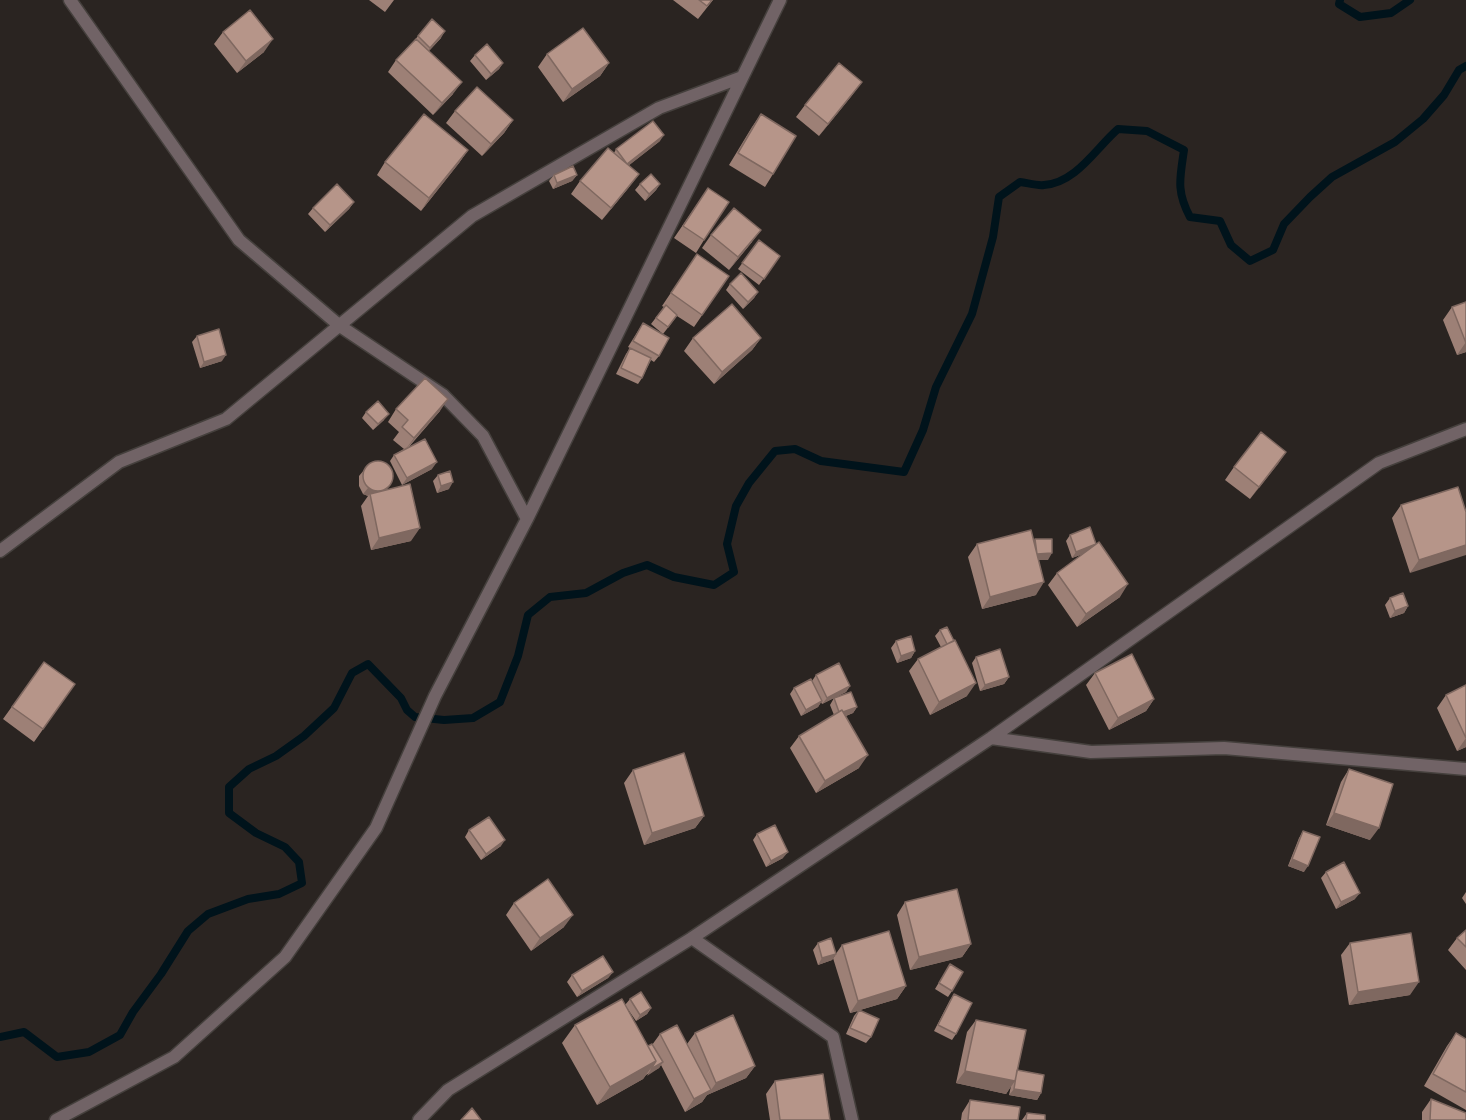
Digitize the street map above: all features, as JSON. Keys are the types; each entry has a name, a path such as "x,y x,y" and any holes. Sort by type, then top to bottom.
{"street":[{"path":"70,0 239,240 339,326 443,395 483,436 527,519"},
{"path":"56,1120 174,1057 285,957 376,828 435,696 527,519 780,0"},
{"path":"0,550 119,462 226,419 472,216 659,108 742,77"},
{"path":"419,1120 448,1090 692,938 991,738 1379,463 1466,429"},
{"path":"991,738 1091,752 1224,748 1466,770"},
{"path":"692,938 833,1037 852,1120"}],"building":[{"path":"699,0 712,0 707,6"},
{"path":"250,10 273,39 246,61 223,32"},
{"path":"432,19 445,31 430,48 418,36"},
{"path":"583,28 609,63 572,89 547,54"},
{"path":"416,39 462,82 442,103 396,60"},
{"path":"487,44 503,63 491,74 475,55"},
{"path":"839,63 862,82 828,124 805,105"},
{"path":"477,87 513,120 491,144 455,111"},
{"path":"424,114 468,150 429,198 385,162"},
{"path":"761,114 796,136 773,174 738,153"},
{"path":"653,121 664,135 627,164 616,149"},
{"path":"608,148 639,174 611,208 580,181"},
{"path":"573,166 577,175 557,183 554,175"},
{"path":"651,174 660,184 649,194 640,184"},
{"path":"337,184 354,202 330,225 313,208"},
{"path":"708,188 729,202 704,240 683,226"},
{"path":"734,208 761,230 738,257 711,235"},
{"path":"759,240 780,256 764,279 742,263"},
{"path":"697,254 729,276 702,315 671,293"},
{"path":"741,273 758,292 748,302 730,284"},
{"path":"1466,302 1466,343 1452,307"},
{"path":"732,304 761,338 722,372 693,338"},
{"path":"666,305 677,315 668,327 656,318"},
{"path":"643,323 669,338 659,356 633,341"},
{"path":"219,329 226,355 204,362 197,336"},
{"path":"630,348 651,358 642,378 621,368"},
{"path":"425,378 448,399 414,438 402,427 408,420 396,409"},
{"path":"378,401 389,414 378,424 366,412"},
{"path":"1261,432 1286,452 1259,487 1234,467"},
{"path":"425,439 437,462 407,478 394,455"},
{"path":"378,461 388,466 393,476 388,486 378,491 368,486 363,476 368,466"},
{"path":"450,471 453,482 441,486 438,475"},
{"path":"410,484 420,528 379,538 370,494"},
{"path":"1458,487 1466,512 1466,545 1419,560 1401,505"},
{"path":"1090,527 1096,544 1076,552 1070,535"},
{"path":"1031,530 1044,582 990,597 977,544"},
{"path":"1035,539 1052,539 1052,553 1037,554"},
{"path":"1099,542 1128,584 1086,614 1057,573"},
{"path":"1403,593 1408,606 1395,611 1390,598"},
{"path":"947,627 954,641 947,644 940,630"},
{"path":"911,636 915,651 901,656 896,641"},
{"path":"955,640 976,683 939,702 918,659"},
{"path":"1000,649 1009,677 985,685 976,657"},
{"path":"1132,654 1154,699 1118,718 1095,673"},
{"path":"44,662 75,684 43,729 12,707"},
{"path":"839,663 850,686 827,698 816,675"},
{"path":"811,679 822,701 806,710 794,688"},
{"path":"1466,685 1466,738 1446,695"},
{"path":"851,692 857,707 839,712 834,698"},
{"path":"842,710 868,755 825,781 799,736"},
{"path":"684,753 704,816 652,833 633,770"},
{"path":"1349,769 1393,784 1379,828 1334,813"},
{"path":"489,817 505,840 486,854 469,830"},
{"path":"775,825 788,852 771,861 757,834"},
{"path":"1303,831 1320,837 1308,866 1292,859"},
{"path":"1344,862 1360,893 1341,902 1326,872"},
{"path":"548,879 573,915 540,938 514,903"},
{"path":"957,889 971,944 919,957 905,902"},
{"path":"1466,930 1466,947 1457,938"},
{"path":"889,931 906,986 858,1001 842,945"},
{"path":"1411,933 1419,982 1358,992 1350,943"},
{"path":"831,938 836,954 822,958 818,943"},
{"path":"603,956 613,972 582,991 572,975"},
{"path":"950,964 963,972 952,991 939,983"},
{"path":"641,992 651,1008 640,1015 630,999"},
{"path":"954,994 972,1003 956,1034 938,1025"},
{"path":"622,999 656,1061 610,1087 575,1025"},
{"path":"859,1010 879,1019 871,1037 850,1028"},
{"path":"733,1015 755,1066 716,1083 695,1033"},
{"path":"976,1020 1026,1030 1015,1081 965,1071"},
{"path":"677,1025 711,1090 694,1099 660,1034"},
{"path":"1456,1033 1466,1039 1466,1092 1433,1074"},
{"path":"652,1044 663,1062 651,1069 656,1061 648,1046"},
{"path":"1017,1070 1044,1075 1041,1093 1014,1089"},
{"path":"823,1074 830,1120 780,1120 775,1081"},
{"path":"1431,1099 1466,1113 1466,1120 1430,1120"},
{"path":"970,1100 1020,1107 1018,1120 968,1120"},
{"path":"472,1108 481,1120 461,1120"},
{"path":"1027,1113 1045,1115 1045,1120 1026,1120"}],"waterway":[{"path":"1340,0 1339,4 1360,17 1391,13 1410,0"},
{"path":"0,1037 24,1032 57,1057 89,1052 120,1035 188,931 208,914 248,899 279,894 302,883 299,862 285,847 256,833 229,813 229,787 249,769 276,756 304,736 334,708 352,673 368,664 401,698 407,710 415,717 444,720 473,718 500,702 518,656 528,615 550,597 586,593 623,573 647,565 674,577 714,585 734,572 727,544 736,506 749,483 775,451 795,449 821,461 904,472 923,430 936,387 972,314 993,237 999,197 1020,182 1041,185 1055,183 1076,171 1118,129 1147,131 1184,150 1180,177 1181,192 1190,217 1220,221 1231,245 1250,261 1273,250 1284,224 1332,177 1395,142 1423,119 1444,95 1459,70 1466,66"}]}
